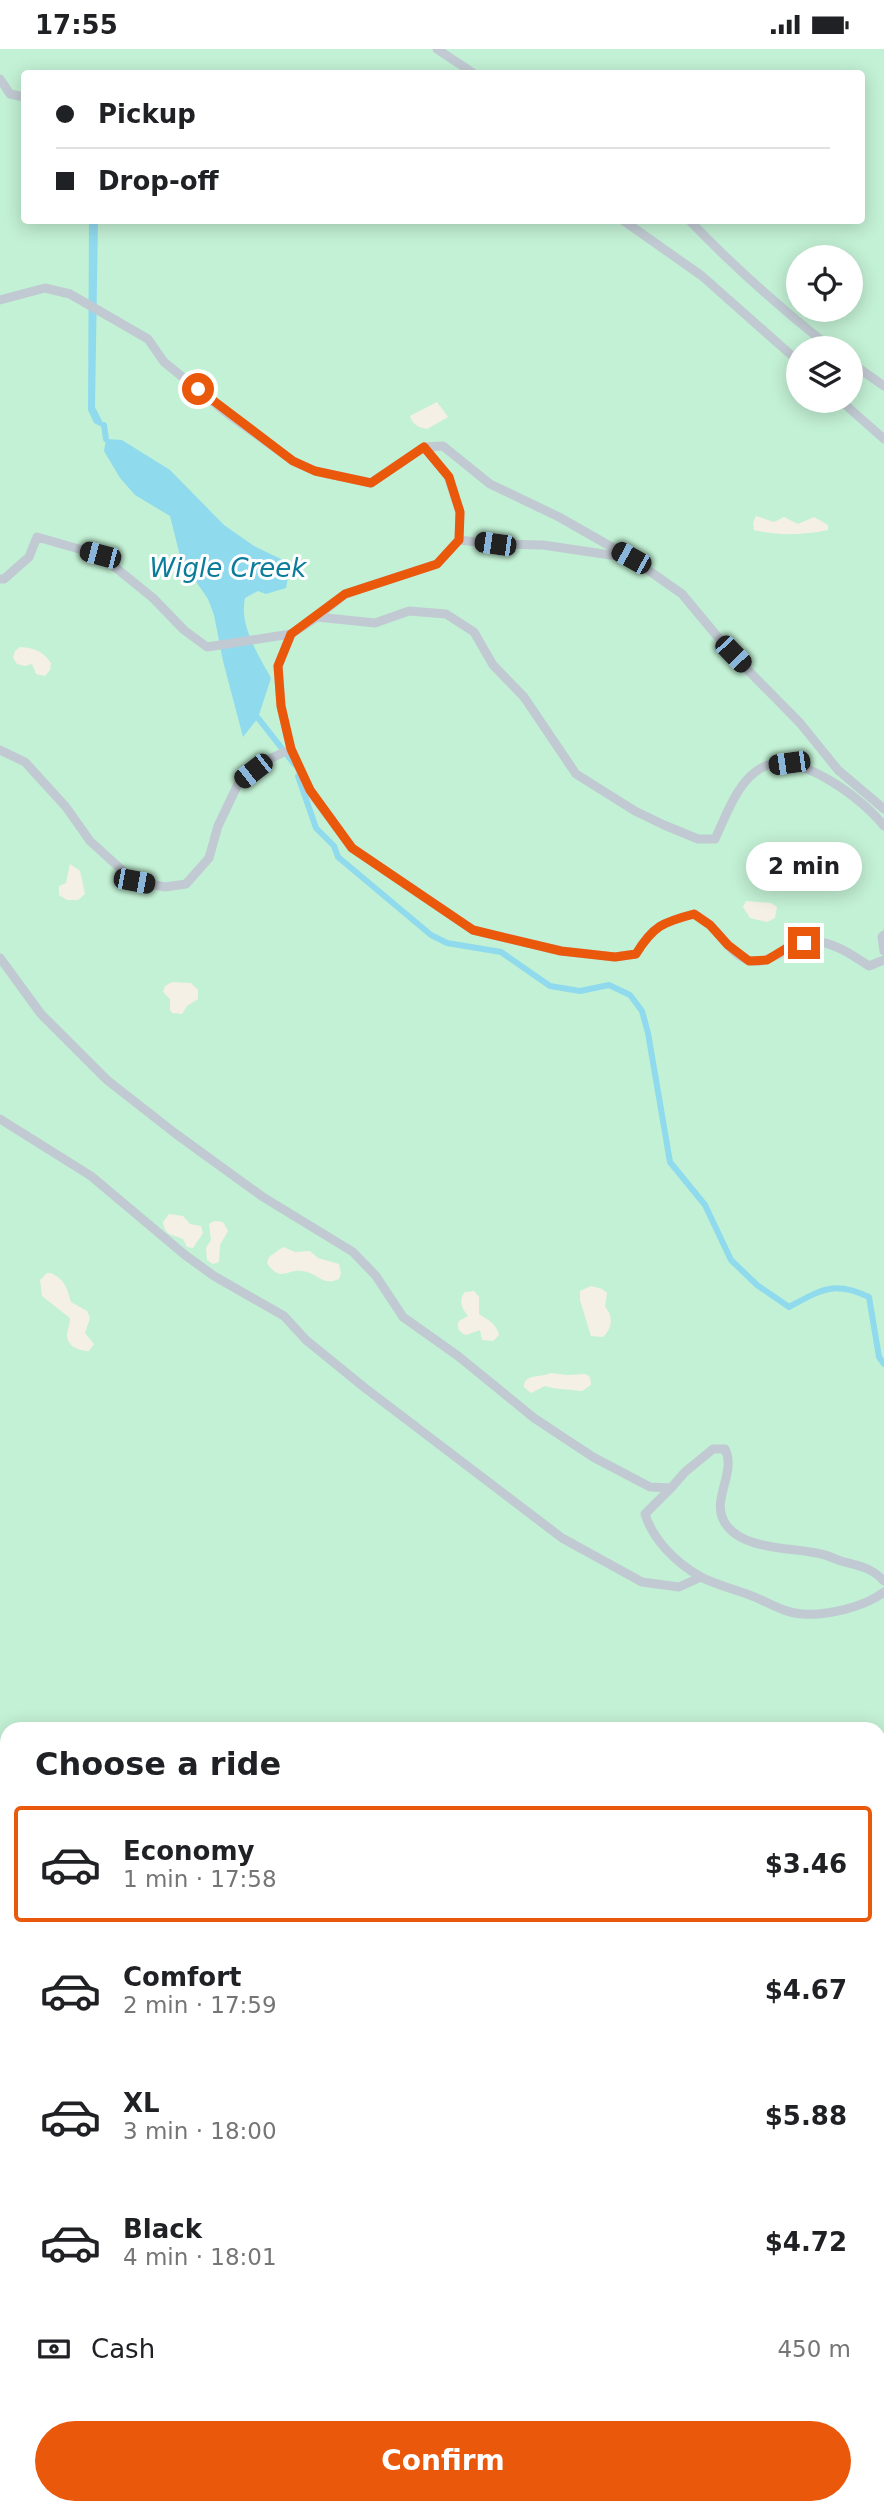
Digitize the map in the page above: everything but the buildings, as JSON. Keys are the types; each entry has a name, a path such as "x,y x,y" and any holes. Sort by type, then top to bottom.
{"lane":[{"path":"437,49 468,70"},
{"path":"0,79 10,94 21,96"},
{"path":"628,224 702,276 786,350"},
{"path":"693,224 743,275 817,336"},
{"path":"0,300 44,288 70,294 148,339 164,362 228,414 293,461 315,471 371,483 424,447 443,446 490,484 559,517 631,558 682,594 733,654 800,723 838,770 884,809"},
{"path":"863,371 884,386"},
{"path":"855,413 884,439"},
{"path":"0,579 4,579 30,557 37,537 100,555 153,598 184,630 206,647 291,634 345,594 437,564 459,540 460,512 449,477 424,447"},
{"path":"459,540 566,547 631,558"},
{"path":"317,617 374,623 409,611 446,614 474,632 493,665 523,697 576,774 635,811 698,839 715,839 744,783 763,767 789,763 832,780 875,814 884,826"},
{"path":"291,634 278,666 281,706 291,749 310,790 352,848 473,930 561,951 615,957 636,954 647,936 664,922 694,914 749,961 767,960 790,946 818,941 848,952 869,966 884,960"},
{"path":"0,750 25,761 66,807 90,842 134,881 165,887 186,884 209,857 218,826 239,782 267,760 291,749"},
{"path":"884,935 884,951"},
{"path":"0,958 41,1014 107,1080 176,1134 263,1196 353,1252 376,1276 403,1317 458,1356 534,1418 593,1457 650,1487 671,1488"},
{"path":"0,1119 91,1177 214,1276 284,1317 306,1340 365,1388 562,1538 642,1581 679,1587 701,1577"},
{"path":"884,1581 875,1570 856,1564 820,1553 762,1545 741,1537 725,1523 720,1506 729,1458 725,1450 713,1449 685,1472 645,1514 651,1532 677,1559 701,1577 774,1607 801,1614 835,1612 876,1599 884,1592"}],"green space":[{"path":"0,49 884,49 884,1722 0,1722"}],"sand":[{"path":"437,402 448,417 427,429 414,424 410,416"},
{"path":"756,516 774,522 784,517 798,524 814,517 828,525 828,530 791,534 763,532 754,530"},
{"path":"20,647 38,651 48,659 51,663 50,670 45,676 36,674 32,664 17,664 13,658"},
{"path":"70,864 80,871 85,894 78,900 67,900 59,895 59,886 66,883"},
{"path":"746,901 771,903 777,907 775,918 767,922 750,918 743,907"},
{"path":"172,982 191,983 198,990 198,999 187,1006 182,1014 172,1013 170,999 163,992 165,986"},
{"path":"169,1214 183,1216 190,1224 201,1226 203,1233 193,1248 187,1247 183,1239 165,1230 163,1222"},
{"path":"214,1221 223,1222 228,1231 220,1245 219,1262 213,1264 207,1260 206,1248 211,1240 209,1224"},
{"path":"283,1247 295,1252 310,1251 318,1258 339,1264 339,1279 328,1281 302,1271 284,1274 276,1272 267,1263 269,1257"},
{"path":"47,1273 62,1282 71,1302 87,1311 90,1318 85,1333 94,1344 89,1351 78,1349 69,1343 67,1335 70,1318 42,1296 40,1280"},
{"path":"591,1286 607,1293 605,1307 611,1322 603,1337 591,1336 580,1300 580,1291"},
{"path":"474,1291 479,1297 479,1314 498,1331 499,1335 493,1341 482,1340 480,1330 466,1335 458,1328 459,1321 468,1316 462,1304 463,1295 465,1292"},
{"path":"551,1373 586,1374 590,1377 591,1385 582,1391 545,1386 531,1393 524,1387 530,1378"}],"water":[{"path":"89,224 98,224 95,407 104,425 102,427 94,423 88,410"},
{"name":"Wigle Creek","path":"106,439 122,440 170,470 224,525 254,546 285,561 289,573 286,588 266,594 258,591 245,598 247,629 271,678 258,718 243,737 214,615 208,599 181,560 170,516 135,495 120,478 104,451"}],"waterway":[{"name":"Wigle Creek","path":"104,425 106,439"},
{"name":"Wigle Creek","path":"258,718 295,765"},
{"name":"Wigle Creek","path":"298,776 316,828 334,846 338,857 431,935 447,943 501,952 550,986 580,991 609,985 630,995 642,1011 648,1033 670,1162 705,1205 731,1260 757,1285 789,1307 828,1289 846,1289 869,1297 879,1357 884,1364"}],"route":[{"path":"198,389 293,461 315,471 371,483 424,447 449,477 460,512 459,540 437,564 345,594 291,634 278,666 281,706 291,749 310,790 352,848 473,930 561,951 615,957 636,954 647,936 664,922 694,914 749,961 767,960 790,946 804,943"}]}
